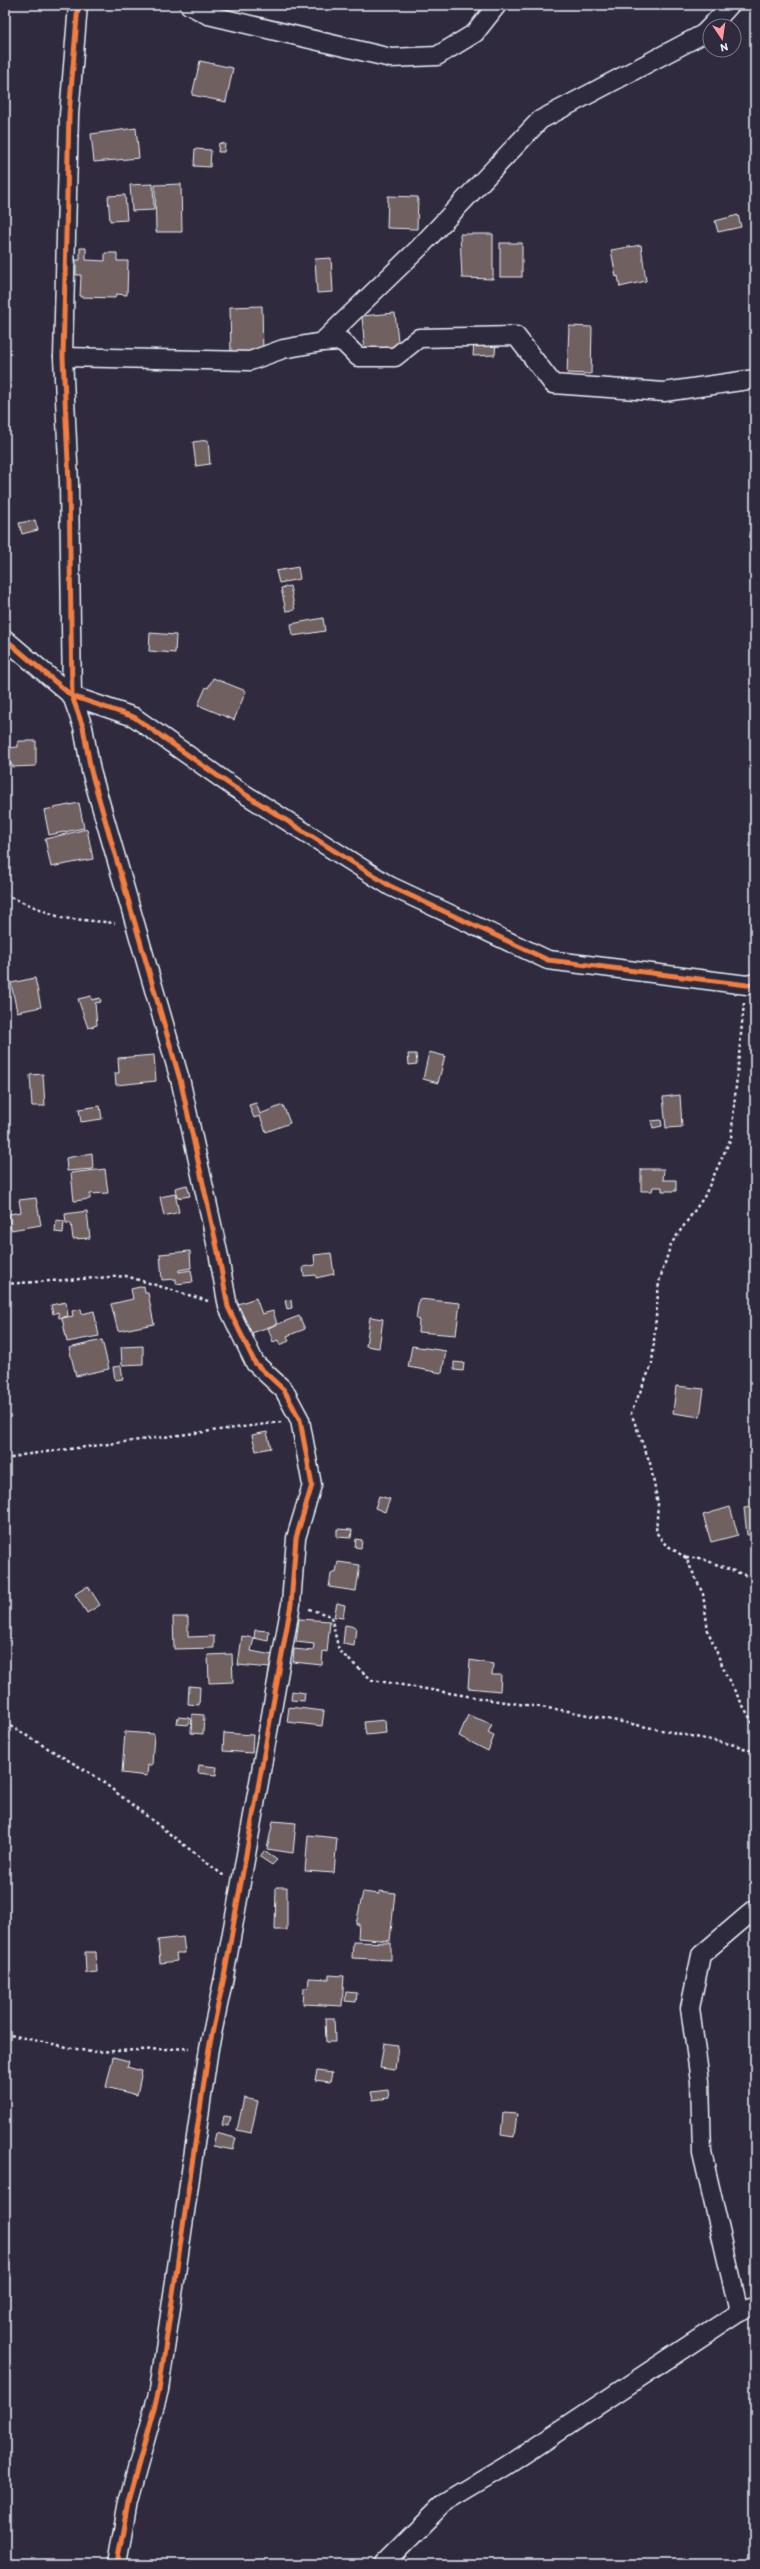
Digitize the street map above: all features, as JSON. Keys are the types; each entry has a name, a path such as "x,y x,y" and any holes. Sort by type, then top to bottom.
{"street":[{"path":"78,5 69,115 63,357 69,483 72,696 83,727 91,771 181,1083 218,1252 228,1307 255,1362 284,1390 300,1420 312,1484 296,1538 291,1604 240,1888 209,2048 159,2390 128,2502 117,2564"},
{"path":"190,5 208,15 391,58 437,56 475,33 497,5"},
{"path":"718,18 730,5"},
{"path":"322,342 419,248 540,120 702,35"},
{"path":"63,357 250,361 283,349 322,342 342,341 358,357 395,357 418,338 516,336 554,384 664,392 755,379"},
{"path":"5,639 72,696 134,717 232,786 390,886 548,960 751,984"},
{"path":"384,2564 444,2503 506,2466 747,2308 702,2153 700,2081 690,2008 701,1955 755,1909"}],"path":[{"path":"5,895 62,918 136,924"},
{"path":"751,984 742,1012 731,1138 704,1197 671,1244 659,1282 652,1364 631,1414 650,1463 658,1504 656,1532 665,1544 686,1558 703,1594 708,1631 727,1677 755,1727"},
{"path":"5,1284 126,1276 228,1307"},
{"path":"5,1460 22,1455 300,1420"},
{"path":"686,1558 700,1558 755,1579"},
{"path":"291,1604 332,1616 339,1651 372,1680 492,1700 568,1710 735,1745 755,1752"},
{"path":"5,1723 95,1776 240,1888"},
{"path":"5,2034 91,2052 209,2048"}],"building":[{"path":"200,61 233,68 226,102 192,95"},
{"path":"136,128 139,158 94,162 91,134"},
{"path":"219,143 225,144 224,152 218,152"},
{"path":"195,149 211,150 210,167 194,166"},
{"path":"153,184 154,210 132,211 130,185"},
{"path":"181,184 182,232 156,232 155,185"},
{"path":"125,195 127,220 110,221 108,196"},
{"path":"388,196 418,197 417,229 387,228"},
{"path":"738,215 741,227 718,232 715,221"},
{"path":"460,234 493,234 493,279 462,278"},
{"path":"500,243 522,243 522,277 500,277"},
{"path":"641,245 646,281 620,287 618,276 616,277 611,250"},
{"path":"80,248 86,248 86,260 105,261 105,253 117,253 117,261 128,261 127,295 116,294 115,298 80,297 81,275 76,275 76,260 80,260"},
{"path":"331,258 333,292 317,293 315,259"},
{"path":"262,306 263,355 231,356 230,307"},
{"path":"395,313 399,350 365,353 362,316"},
{"path":"569,326 592,327 591,374 567,373"},
{"path":"474,340 496,341 495,355 473,356"},
{"path":"208,440 210,464 196,466 193,442"},
{"path":"35,520 38,530 22,534 19,523"},
{"path":"298,567 300,579 279,583 276,571"},
{"path":"290,586 295,610 286,611 281,588"},
{"path":"323,618 325,631 293,636 291,624"},
{"path":"150,633 176,635 175,653 149,651"},
{"path":"213,678 246,691 234,720 198,705 206,687 208,688"},
{"path":"18,741 36,741 36,766 12,767 12,764 5,764 5,748 18,747"},
{"path":"79,803 84,828 49,835 44,810"},
{"path":"87,829 93,859 51,867 45,839"},
{"path":"35,978 41,1007 17,1012 11,983"},
{"path":"91,996 92,1000 100,998 101,1002 95,1003 97,1025 88,1028 78,999"},
{"path":"429,1052 445,1056 438,1083 423,1079"},
{"path":"408,1054 416,1054 417,1064 409,1065"},
{"path":"154,1055 156,1081 116,1085 115,1073 119,1073 118,1058"},
{"path":"43,1074 45,1106 32,1106 30,1075"},
{"path":"680,1095 682,1127 666,1128 663,1097"},
{"path":"256,1103 260,1114 283,1105 290,1123 266,1132 260,1116 254,1118 249,1105"},
{"path":"100,1106 102,1119 81,1122 79,1109"},
{"path":"661,1120 662,1126 653,1128 651,1121"},
{"path":"92,1153 93,1169 67,1171 66,1158"},
{"path":"105,1169 108,1193 90,1194 90,1199 74,1201 71,1173"},
{"path":"641,1169 664,1169 663,1180 676,1180 676,1191 662,1191 662,1187 653,1187 652,1191 641,1191"},
{"path":"187,1185 190,1196 177,1198 175,1188"},
{"path":"175,1194 179,1212 164,1216 160,1197"},
{"path":"5,1197 7,1197 7,1212 5,1212"},
{"path":"36,1198 41,1225 11,1230 9,1214 21,1212 19,1200"},
{"path":"87,1211 90,1238 73,1239 71,1223 66,1223 65,1214"},
{"path":"56,1220 64,1221 63,1233 55,1232"},
{"path":"190,1251 191,1268 179,1270 179,1272 191,1270 193,1282 176,1284 176,1279 162,1280 160,1254"},
{"path":"331,1253 334,1274 316,1278 316,1275 304,1276 303,1267 315,1265 314,1255"},
{"path":"144,1286 145,1293 148,1293 154,1324 118,1331 111,1304 133,1299 131,1289"},
{"path":"256,1298 262,1314 273,1311 277,1324 249,1334 238,1304"},
{"path":"419,1299 460,1303 456,1335 418,1332 419,1320 416,1319"},
{"path":"291,1300 292,1308 287,1309 285,1301"},
{"path":"66,1302 68,1316 59,1318 58,1312 53,1314 51,1305"},
{"path":"81,1309 82,1314 94,1311 99,1336 67,1342 62,1318 73,1316 72,1311"},
{"path":"299,1316 305,1329 287,1336 289,1341 280,1345 278,1340 273,1342 268,1328"},
{"path":"370,1317 383,1319 379,1348 366,1346"},
{"path":"102,1340 109,1369 76,1376 69,1348"},
{"path":"143,1346 143,1364 122,1365 121,1347"},
{"path":"412,1346 446,1351 442,1373 408,1367"},
{"path":"454,1362 464,1363 463,1371 454,1370"},
{"path":"121,1366 123,1379 115,1380 113,1367"},
{"path":"676,1386 704,1389 700,1417 673,1413"},
{"path":"267,1432 271,1448 256,1451 252,1435"},
{"path":"379,1496 390,1499 385,1512 375,1508"},
{"path":"730,1507 738,1535 711,1542 703,1515"},
{"path":"755,1507 755,1534 747,1535 744,1508"},
{"path":"337,1529 352,1530 351,1538 337,1537"},
{"path":"356,1539 362,1540 361,1548 355,1547"},
{"path":"338,1562 360,1565 356,1591 329,1587 331,1574 336,1572"},
{"path":"88,1586 100,1605 87,1613 75,1594"},
{"path":"337,1603 345,1605 343,1618 334,1617"},
{"path":"173,1617 188,1617 188,1637 214,1636 214,1648 174,1649"},
{"path":"299,1619 330,1621 327,1652 323,1651 322,1665 293,1662 294,1649 313,1651 314,1644 296,1642"},
{"path":"345,1625 356,1627 354,1646 343,1644"},
{"path":"255,1630 269,1631 268,1641 254,1638"},
{"path":"242,1636 254,1638 251,1651 272,1655 270,1668 238,1665"},
{"path":"232,1654 233,1682 209,1683 208,1655"},
{"path":"470,1660 493,1664 492,1675 501,1675 500,1691 468,1688"},
{"path":"189,1686 200,1687 199,1705 188,1704"},
{"path":"292,1691 305,1693 304,1701 291,1700"},
{"path":"289,1707 324,1711 322,1726 287,1722"},
{"path":"192,1714 204,1715 203,1734 191,1733"},
{"path":"468,1715 492,1724 488,1733 494,1736 488,1751 459,1736"},
{"path":"178,1717 189,1718 189,1725 177,1724"},
{"path":"385,1720 386,1733 366,1735 364,1722"},
{"path":"125,1732 154,1734 152,1765 148,1765 147,1776 122,1773"},
{"path":"224,1733 253,1735 252,1753 223,1751"},
{"path":"199,1765 217,1767 216,1775 198,1773"},
{"path":"273,1821 296,1823 293,1853 267,1849"},
{"path":"308,1835 337,1838 334,1873 305,1871"},
{"path":"264,1851 277,1860 272,1865 260,1857"},
{"path":"276,1887 287,1887 287,1930 275,1930"},
{"path":"379,1891 395,1893 390,1941 358,1938 359,1924 356,1924 363,1892 379,1894"},
{"path":"183,1937 185,1953 176,1953 177,1961 160,1963 158,1940"},
{"path":"353,1942 391,1943 391,1960 352,1958"},
{"path":"85,1952 96,1952 97,1972 86,1973"},
{"path":"329,1975 344,1976 342,2006 303,2004 304,1988 308,1988 309,1978 329,1979"},
{"path":"346,1992 357,1993 356,2002 345,2001"},
{"path":"325,2018 334,2018 335,2042 326,2042"},
{"path":"384,2043 398,2045 395,2070 380,2068"},
{"path":"113,2057 129,2061 127,2067 142,2071 137,2095 106,2087"},
{"path":"317,2071 332,2073 330,2082 315,2080"},
{"path":"388,2090 389,2098 373,2100 371,2092"},
{"path":"244,2098 258,2101 251,2133 237,2130"},
{"path":"503,2113 517,2114 514,2137 501,2135"},
{"path":"224,2116 230,2117 228,2126 222,2125"},
{"path":"216,2133 236,2138 233,2150 213,2146"}],"cycle path":[{"path":"78,5 69,115 63,357 69,483 72,696 134,717 232,786 390,886 548,960 747,985 755,983"},
{"path":"5,639 72,696 83,727 91,771 181,1083 218,1252 228,1307 255,1363 284,1390 300,1420 312,1485 296,1538 291,1604 224,1977 209,2048 159,2390 128,2502 117,2564"}]}
